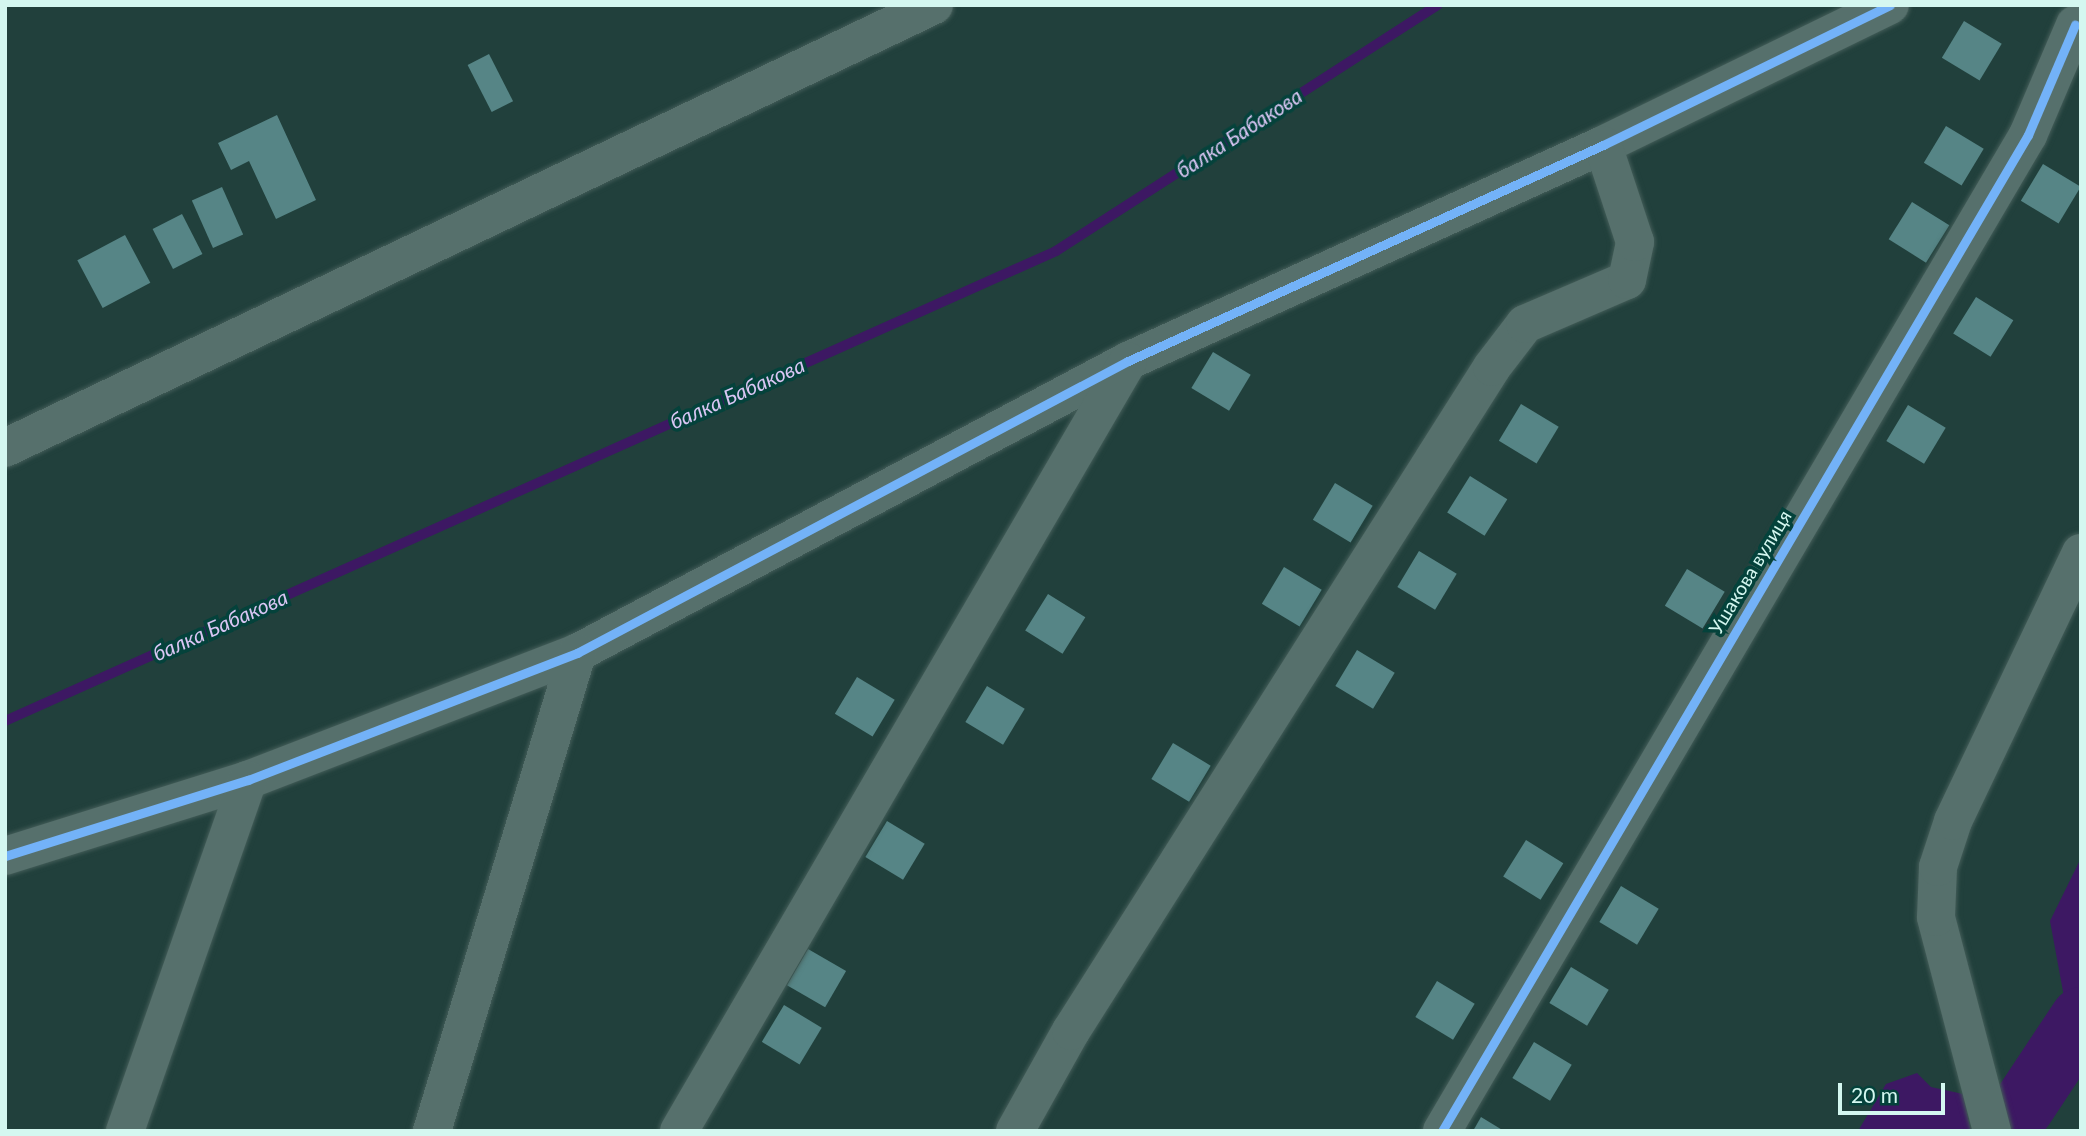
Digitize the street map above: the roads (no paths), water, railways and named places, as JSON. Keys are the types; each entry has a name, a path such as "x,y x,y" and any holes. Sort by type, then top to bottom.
{"street":[{"path":"5,448 934,5"},
{"path":"5,856 248,780 577,653 1128,361 1603,145 1890,5"},
{"name":"Ушакова вулиця","path":"1442,1131 2028,135 2074,22"},
{"path":"1015,1131 1071,1031 1492,367 1525,324 1628,281 1635,242 1603,145"},
{"path":"679,1131 1128,361"},
{"path":"1992,1131 1936,917 1938,867 1953,821 2081,553"},
{"path":"432,1131 577,653"},
{"path":"125,1131 248,780"}],"waterway":[{"name":"балка Бабакова","path":"5,721 1056,251 1437,5"},
{"path":"2022,1107 2081,1018"}]}
